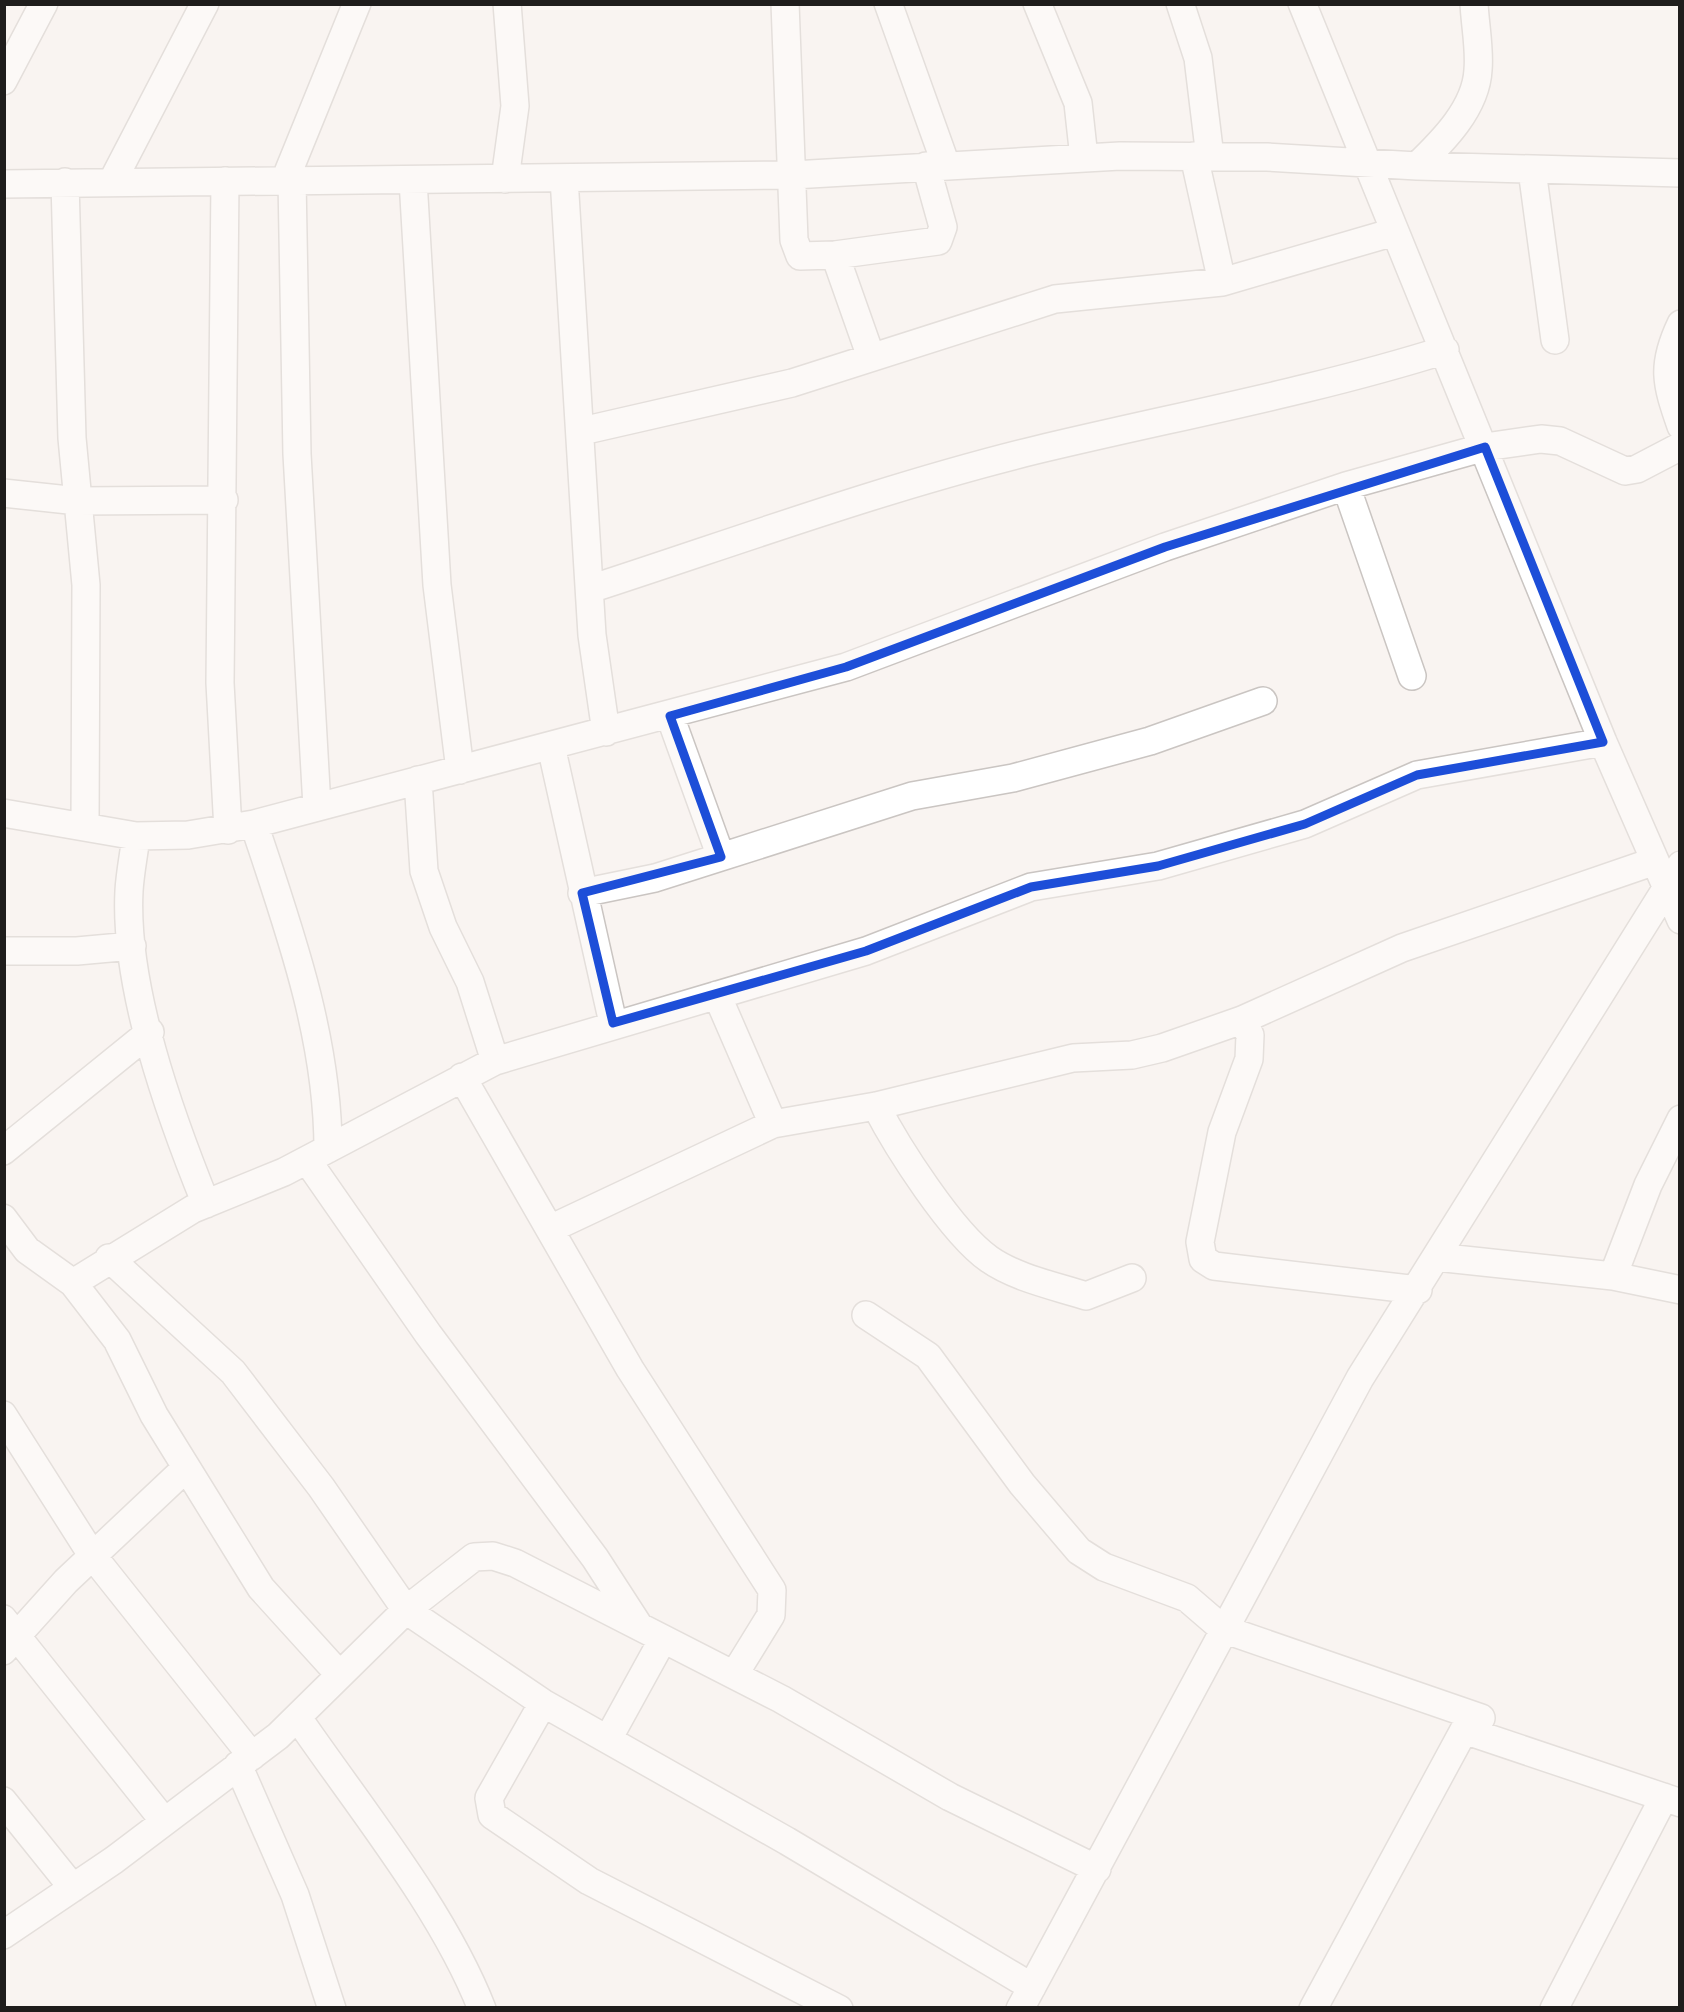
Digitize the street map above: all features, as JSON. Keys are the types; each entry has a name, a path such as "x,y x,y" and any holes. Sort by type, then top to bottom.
{"street":[{"path":"3,81 44,3"},
{"path":"112,182 205,3"},
{"path":"316,807 297,454 289,180 357,3"},
{"path":"505,179 515,90 507,3"},
{"path":"785,3 794,240 800,256 920,246 942,237 936,166 888,3"},
{"path":"1037,3 1078,103 1084,158"},
{"path":"1180,3 1198,58 1202,156 1222,282"},
{"path":"1301,3 1603,742 1668,872 1681,920"},
{"path":"1417,166 1454,125 1479,73 1474,3"},
{"path":"3,184 793,175 1202,156 1681,173"},
{"path":"1532,170 1556,340"},
{"path":"564,178 592,635 606,732"},
{"path":"413,180 437,585 460,770"},
{"path":"225,181 220,683 241,827 287,923 314,1022 328,1100 317,1155 440,1352 651,1633"},
{"path":"65,182 72,438 86,585 85,825"},
{"path":"582,431 792,383 1055,299 1222,282 1394,232"},
{"path":"835,255 872,357"},
{"path":"1681,324 1665,370 1681,426"},
{"path":"590,589 812,516 1034,451 1365,375 1445,350"},
{"path":"3,813 136,836 241,827 845,667 1165,548 1346,486 1485,447 1559,441 1625,471 1681,446"},
{"path":"1346,486 1412,676"},
{"path":"3,494 78,501 224,500"},
{"path":"582,893 656,878 912,796 1013,778 1128,747 1263,701"},
{"path":"670,716 721,857"},
{"path":"73,1283 206,1204 317,1155 495,1061 866,951 1031,887 1158,866 1305,824 1417,775 1603,742"},
{"path":"551,746 613,1024"},
{"path":"418,780 424,871 443,927 470,982 495,1061"},
{"path":"136,836 129,894 132,946 174,1125 206,1204"},
{"path":"550,1229 773,1124 876,1106 1073,1058 1132,1055 1162,1048 1242,1020 1402,947 1668,872"},
{"path":"109,1258 233,1372 406,1610 543,1703 1026,1998 1360,1378 1418,1290 1668,872"},
{"path":"3,951 77,952 132,946"},
{"path":"717,995 773,1124"},
{"path":"1242,1020 1250,1035 1249,1059 1222,1132 1200,1242 1203,1259 1214,1266 1418,1290"},
{"path":"3,1151 150,1032"},
{"path":"462,1078 630,1369 772,1590 771,1615 734,1676"},
{"path":"876,1106 950,1217 988,1258 1086,1296 1132,1279"},
{"path":"1613,1276 1648,1185 1681,1119"},
{"path":"3,1218 15,1256 73,1283 117,1340 186,1468 261,1588 338,1673"},
{"path":"1436,1257 1613,1276 1681,1290"},
{"path":"866,1315 928,1356 1022,1484 1079,1551 1104,1567 1186,1598 1223,1629 1481,1718"},
{"path":"3,1415 92,1555 245,1761 296,1895 332,2009"},
{"path":"164,1821 7,1635 186,1468"},
{"path":"3,1935 245,1761 298,1718 406,1610 474,1557 484,1555 515,1564 651,1633 950,1797 1097,1869"},
{"path":"608,1739 651,1633"},
{"path":"543,1703 489,1798 493,1815 589,1881 839,2009"},
{"path":"298,1718 437,1923 469,1976 482,2009"},
{"path":"1313,2009 1464,1730 1673,1800 1554,2009"},
{"path":"3,1801 73,1888"}],"highlighted area":[{"path":"1485,447 1603,742 1417,775 1305,824 1158,866 1031,887 866,951 613,1023 582,893 721,857 670,716 846,667 1165,547"}]}
